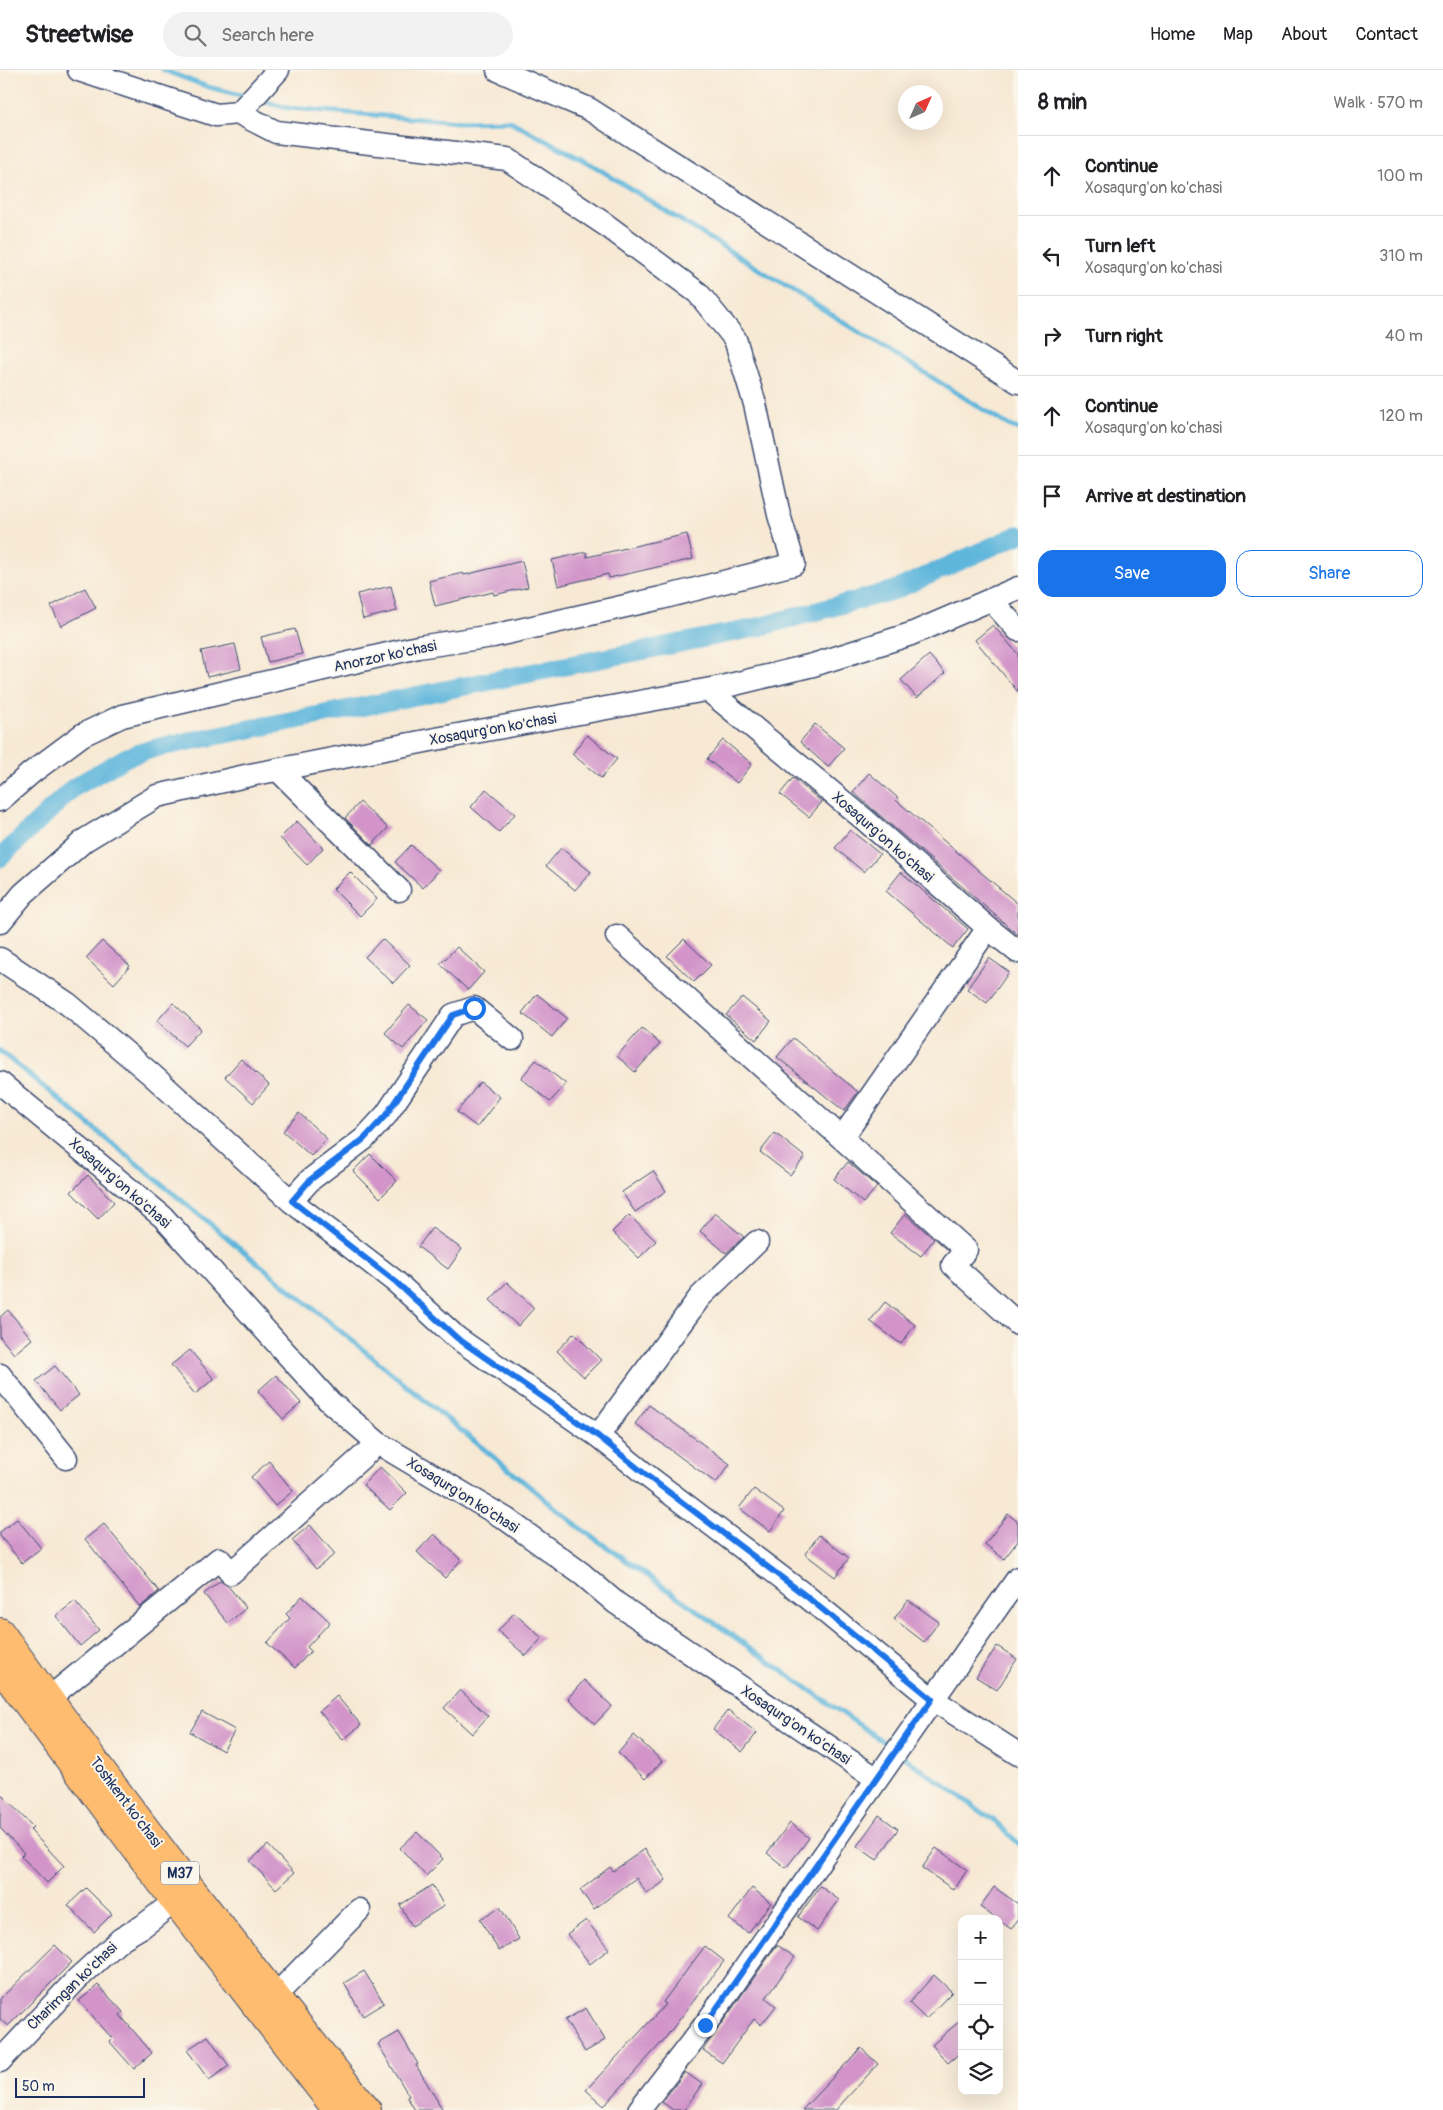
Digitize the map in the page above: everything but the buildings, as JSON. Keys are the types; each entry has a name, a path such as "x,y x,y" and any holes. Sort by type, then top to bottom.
{"highway":[{"name":"Toshkent ko'chasi","path":"0,1632 48,1699 274,1997 367,2110"},
{"name":"Toshkent ko'chasi","path":"0,1667 175,1901 337,2110"}],"street":[{"path":"79,70 216,115 239,113 274,74"},
{"path":"498,70 589,109 1018,382"},
{"name":"Anorzor ko'chasi","path":"0,800 31,773 82,735 122,716 418,648 503,634 662,598 794,564 780,516 756,404 735,339 698,293 606,225 507,159 276,132 239,113"},
{"name":"Xosaqurg'on ko'chasi","path":"0,922 22,894 85,840 157,796 278,770 708,690 813,664 911,634 1018,588"},
{"path":"991,600 1018,630"},
{"name":"Xosaqurg'on ko'chasi","path":"708,690 865,820 1018,952"},
{"path":"278,770 399,890"},
{"path":"842,1138 988,928"},
{"path":"617,936 966,1250 953,1265 1018,1324"},
{"path":"0,960 68,1004 152,1075 292,1201 396,1282 457,1338 598,1436 650,1478 806,1596 932,1699 1018,1754"},
{"path":"292,1201 310,1180 364,1139 386,1115 453,1015 474,1008 512,1039"},
{"name":"Xosaqurg'on ko'chasi","path":"0,1082 163,1217 330,1402 378,1443 506,1520 582,1574 616,1604 877,1779"},
{"path":"598,1436 700,1297 757,1242"},
{"path":"0,1375 66,1458"},
{"path":"48,1699 219,1558 231,1573 378,1443"},
{"path":"639,2110 705,2025 1018,1578"},
{"name":"Charimgan ko'chasi","path":"0,2061 77,1979 121,1939 143,1926 175,1901"},
{"path":"274,1997 359,1910"}],"waterway":[{"path":"163,70 208,87 245,96"},
{"path":"258,100 288,108 458,122 510,121 594,166 1008,425 1018,429"},
{"path":"0,858 73,788 127,757 155,748 755,628 895,590 1018,535"},
{"path":"0,1051 580,1528 892,1748"},
{"path":"901,1755 996,1822 1018,1843"}],"route":[{"path":"474,1008 453,1015 386,1115 364,1139 343,1153 310,1180 292,1201 396,1282 457,1338 598,1436 650,1478 806,1596 932,1699 705,2025"}]}
